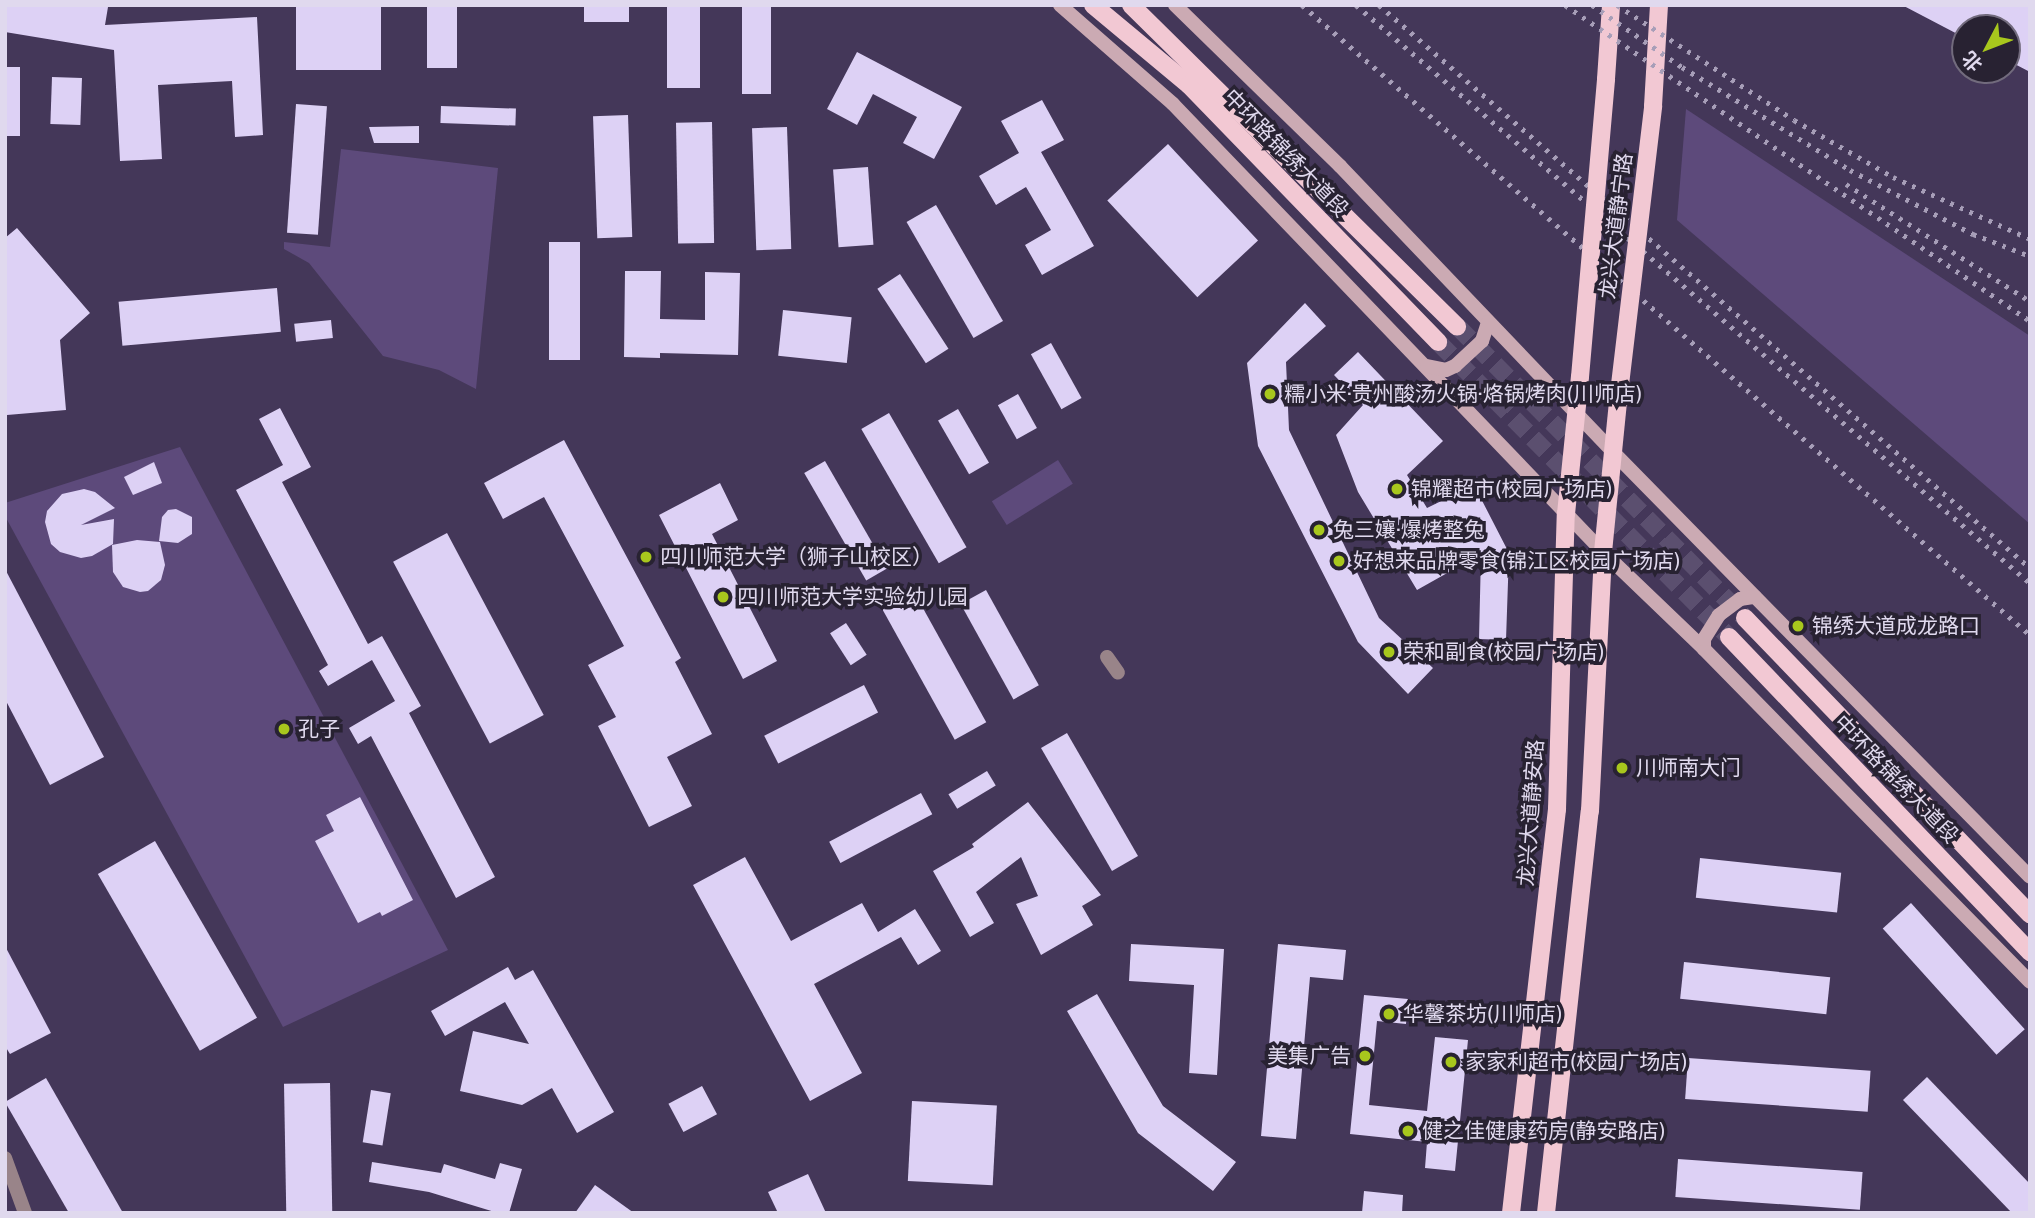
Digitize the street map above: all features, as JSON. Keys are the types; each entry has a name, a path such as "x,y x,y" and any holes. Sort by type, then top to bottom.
{"main road":[{"path":"1060,5 1173,104 1603,552 1704,649 2030,982"},
{"name":"中环路锦绣大道段","path":"1093,5 1189,85 1438,342"},
{"name":"中环路锦绣大道段","path":"1131,5 1457,326"},
{"path":"1175,5 1322,148 1578,415 2030,877"},
{"name":"龙兴大道静宁路","path":"1578,415 1611,5"},
{"name":"龙兴大道静宁路","path":"1614,452 1653,106 1659,5"},
{"path":"1427,366 1446,370 1455,366 1482,341 1488,322"},
{"name":"龙兴大道静安路","path":"1511,1213 1557,809 1566,514 1578,415"},
{"path":"1546,1213 1590,811 1603,552 1614,452"},
{"path":"1704,649 1704,639 1719,615 1740,599 1755,597"},
{"name":"中环路锦绣大道段","path":"1745,618 2030,914"},
{"name":"中环路锦绣大道段","path":"1729,637 2030,952"}],"street":[{"path":"1107,657 1118,673"},
{"path":"5,1158 25,1213"}],"shaded area":[{"path":"1686,109 2030,336 2030,524 1677,220"},
{"path":"341,149 498,168 476,389 439,370 383,356 309,263 284,249 284,242 330,247"},
{"path":"180,447 448,950 283,1027 5,516 5,503"},
{"path":"1058,460 1073,484 1007,525 992,501"}],"building":[{"path":"5,5 108,7 105,25 257,17 263,135 235,137 232,81 158,85 162,159 120,161 114,50 5,32"},
{"path":"296,5 381,5 381,70 296,70"},
{"path":"427,5 457,5 457,68 427,68"},
{"path":"584,5 629,5 629,22 584,22"},
{"path":"667,5 700,5 700,88 667,88"},
{"path":"742,5 771,5 771,94 742,94"},
{"path":"1902,5 2030,5 2030,72 2021,67 2021,14 1951,14 1951,31"},
{"path":"857,52 962,107 934,159 903,143 917,117 873,94 857,125 827,109"},
{"path":"5,67 20,67 20,136 5,136"},
{"path":"52,77 82,78 80,125 50,124"},
{"path":"1042,100 1064,140 1041,152 1094,246 1042,275 1025,245 1051,230 1026,187 996,205 979,176 1019,153 1001,121"},
{"path":"296,104 327,106 318,235 287,233"},
{"path":"441,106 516,109 515,126 440,123"},
{"path":"628,115 632,237 597,238 593,116"},
{"path":"712,122 714,243 678,244 676,123"},
{"path":"419,126 419,143 374,143 369,127"},
{"path":"787,127 791,249 756,250 752,128"},
{"path":"1168,144 1258,241 1197,297 1107,201"},
{"path":"868,167 873,245 839,247 833,169"},
{"path":"936,205 1003,321 974,338 907,222"},
{"path":"17,228 90,313 60,340 66,410 7,415 5,238"},
{"path":"549,242 580,242 580,360 549,360"},
{"path":"625,271 661,271 660,319 705,320 705,272 740,273 738,355 660,353 660,358 624,357"},
{"path":"900,274 948,349 926,363 877,289"},
{"path":"277,288 281,332 122,346 119,302"},
{"path":"1305,303 1326,326 1286,362 1289,430 1379,618 1433,668 1408,694 1358,642 1258,446 1247,363"},
{"path":"783,310 852,317 847,363 778,356"},
{"path":"331,320 333,338 296,342 294,324"},
{"path":"1051,343 1082,398 1061,409 1031,354"},
{"path":"1358,352 1443,441 1407,475 1427,508 1474,485 1509,553 1506,640 1479,639 1481,554 1417,590 1358,492 1336,435 1363,405 1334,375"},
{"path":"1018,394 1037,428 1017,439 998,405"},
{"path":"280,408 311,467 282,482 368,644 382,636 421,706 409,713 495,877 456,898 371,736 358,744 349,728 395,701 372,660 328,686 319,671 328,665 236,490 283,465 259,419"},
{"path":"958,409 989,463 969,474 938,420"},
{"path":"889,413 966,547 939,563 861,429"},
{"path":"564,440 681,658 675,662 712,734 667,757 692,806 649,827 598,726 616,717 588,665 624,646 544,497 503,519 484,483"},
{"path":"825,461 887,568 866,580 804,473"},
{"path":"154,462 162,483 133,495 124,477"},
{"name":"四川师范大学实验幼儿园","path":"720,483 738,520 712,534 777,661 743,679 659,515"},
{"path":"84,489 95,492 115,508 81,525 114,519 113,544 92,556 81,558 60,552 51,544 45,522 47,511 62,494"},
{"path":"176,509 192,517 192,534 178,543 159,541 162,517 168,510"},
{"path":"447,533 544,715 490,744 393,562"},
{"path":"137,540 160,542 165,565 161,580 148,591 140,592 123,587 113,572 112,545"},
{"path":"5,569 104,757 50,785 5,699"},
{"path":"986,590 1039,685 1013,699 961,604"},
{"path":"914,592 986,722 955,740 883,609"},
{"path":"846,623 867,655 851,665 830,633"},
{"path":"864,685 878,713 778,763 764,736"},
{"path":"1067,733 1138,856 1112,871 1041,748"},
{"path":"987,771 996,786 957,809 948,794"},
{"path":"921,793 932,814 840,863 829,842"},
{"path":"360,797 413,900 382,916 380,912 358,923 315,841 334,831 326,815"},
{"path":"1028,802 1101,895 1082,906 1093,925 1041,955 1016,904 1038,896 1021,857 976,892 994,923 970,937 933,871 974,847 972,844"},
{"path":"155,841 257,1018 200,1051 98,874"},
{"path":"745,857 791,941 862,903 878,932 915,909 941,951 918,965 901,937 814,984 862,1073 810,1101 693,885"},
{"path":"1700,858 1841,873 1837,913 1696,898"},
{"path":"1911,903 2025,1029 1997,1055 1883,928"},
{"path":"1131,944 1224,949 1217,1075 1189,1073 1194,985 1129,981"},
{"path":"1278,944 1346,950 1343,980 1310,977 1296,1139 1261,1136"},
{"path":"5,946 51,1033 10,1054 5,1046"},
{"path":"1684,962 1830,977 1826,1014 1680,999"},
{"path":"508,967 515,980 533,970 614,1112 577,1133 552,1088 522,1105 460,1091 473,1031 529,1044 505,1002 445,1036 431,1011"},
{"path":"1097,994 1163,1106 1236,1162 1213,1191 1138,1133 1067,1011"},
{"path":"1364,995 1408,999 1406,1024 1377,1021 1369,1105 1427,1111 1435,1037 1468,1040 1455,1171 1425,1168 1427,1142 1350,1134"},
{"path":"1688,1058 1871,1071 1868,1112 1685,1099"},
{"path":"1927,1077 2030,1184 2030,1213 2012,1213 1903,1100"},
{"path":"46,1078 123,1213 69,1213 5,1102"},
{"path":"330,1083 332,1213 286,1213 284,1084"},
{"path":"702,1086 717,1114 683,1132 668,1104"},
{"path":"371,1090 391,1093 382,1145 363,1142"},
{"path":"912,1101 997,1105 993,1185 908,1181"},
{"path":"1678,1159 1863,1172 1860,1210 1675,1197"},
{"path":"372,1162 441,1173 444,1164 495,1179 500,1163 522,1169 509,1213 498,1213 429,1192 369,1182"},
{"path":"808,1174 826,1213 778,1213 768,1192"},
{"path":"595,1185 634,1213 575,1213"},
{"path":"1364,1191 1403,1195 1402,1213 1362,1213"}],"tunnel":[{"path":"1457,326 1745,618"},
{"path":"1438,342 1729,637"}],"railway":[{"path":"1302,5 2030,635"},
{"path":"1356,5 2030,583"},
{"path":"1379,5 2030,568"},
{"path":"1565,5 2030,321"},
{"path":"1592,5 1682,67 1850,170 1973,234 2030,256"},
{"path":"1617,5 1794,120 1893,177 2030,239"},
{"path":"1846,184 2030,301"}],"place":[{"name":"糯小米·贵州酸汤火锅·烙锅烤肉(川师店)","path":"1270,394"},
{"name":"锦耀超市(校园广场店)","path":"1397,489"},
{"name":"兔三孃·爆烤整兔","path":"1319,530"},
{"name":"四川师范大学（狮子山校区）","path":"646,557"},
{"name":"好想来品牌零食(锦江区校园广场店)","path":"1339,561"},
{"name":"四川师范大学实验幼儿园","path":"723,597"},
{"name":"锦绣大道成龙路口","path":"1798,626"},
{"name":"荣和副食(校园广场店)","path":"1389,652"},
{"name":"孔子","path":"284,729"},
{"name":"川师南大门","path":"1622,768"},
{"name":"华馨茶坊(川师店)","path":"1389,1014"},
{"name":"美集广告","path":"1365,1056"},
{"name":"家家利超市(校园广场店)","path":"1451,1062"},
{"name":"健之佳健康药房(静安路店)","path":"1408,1131"}]}
